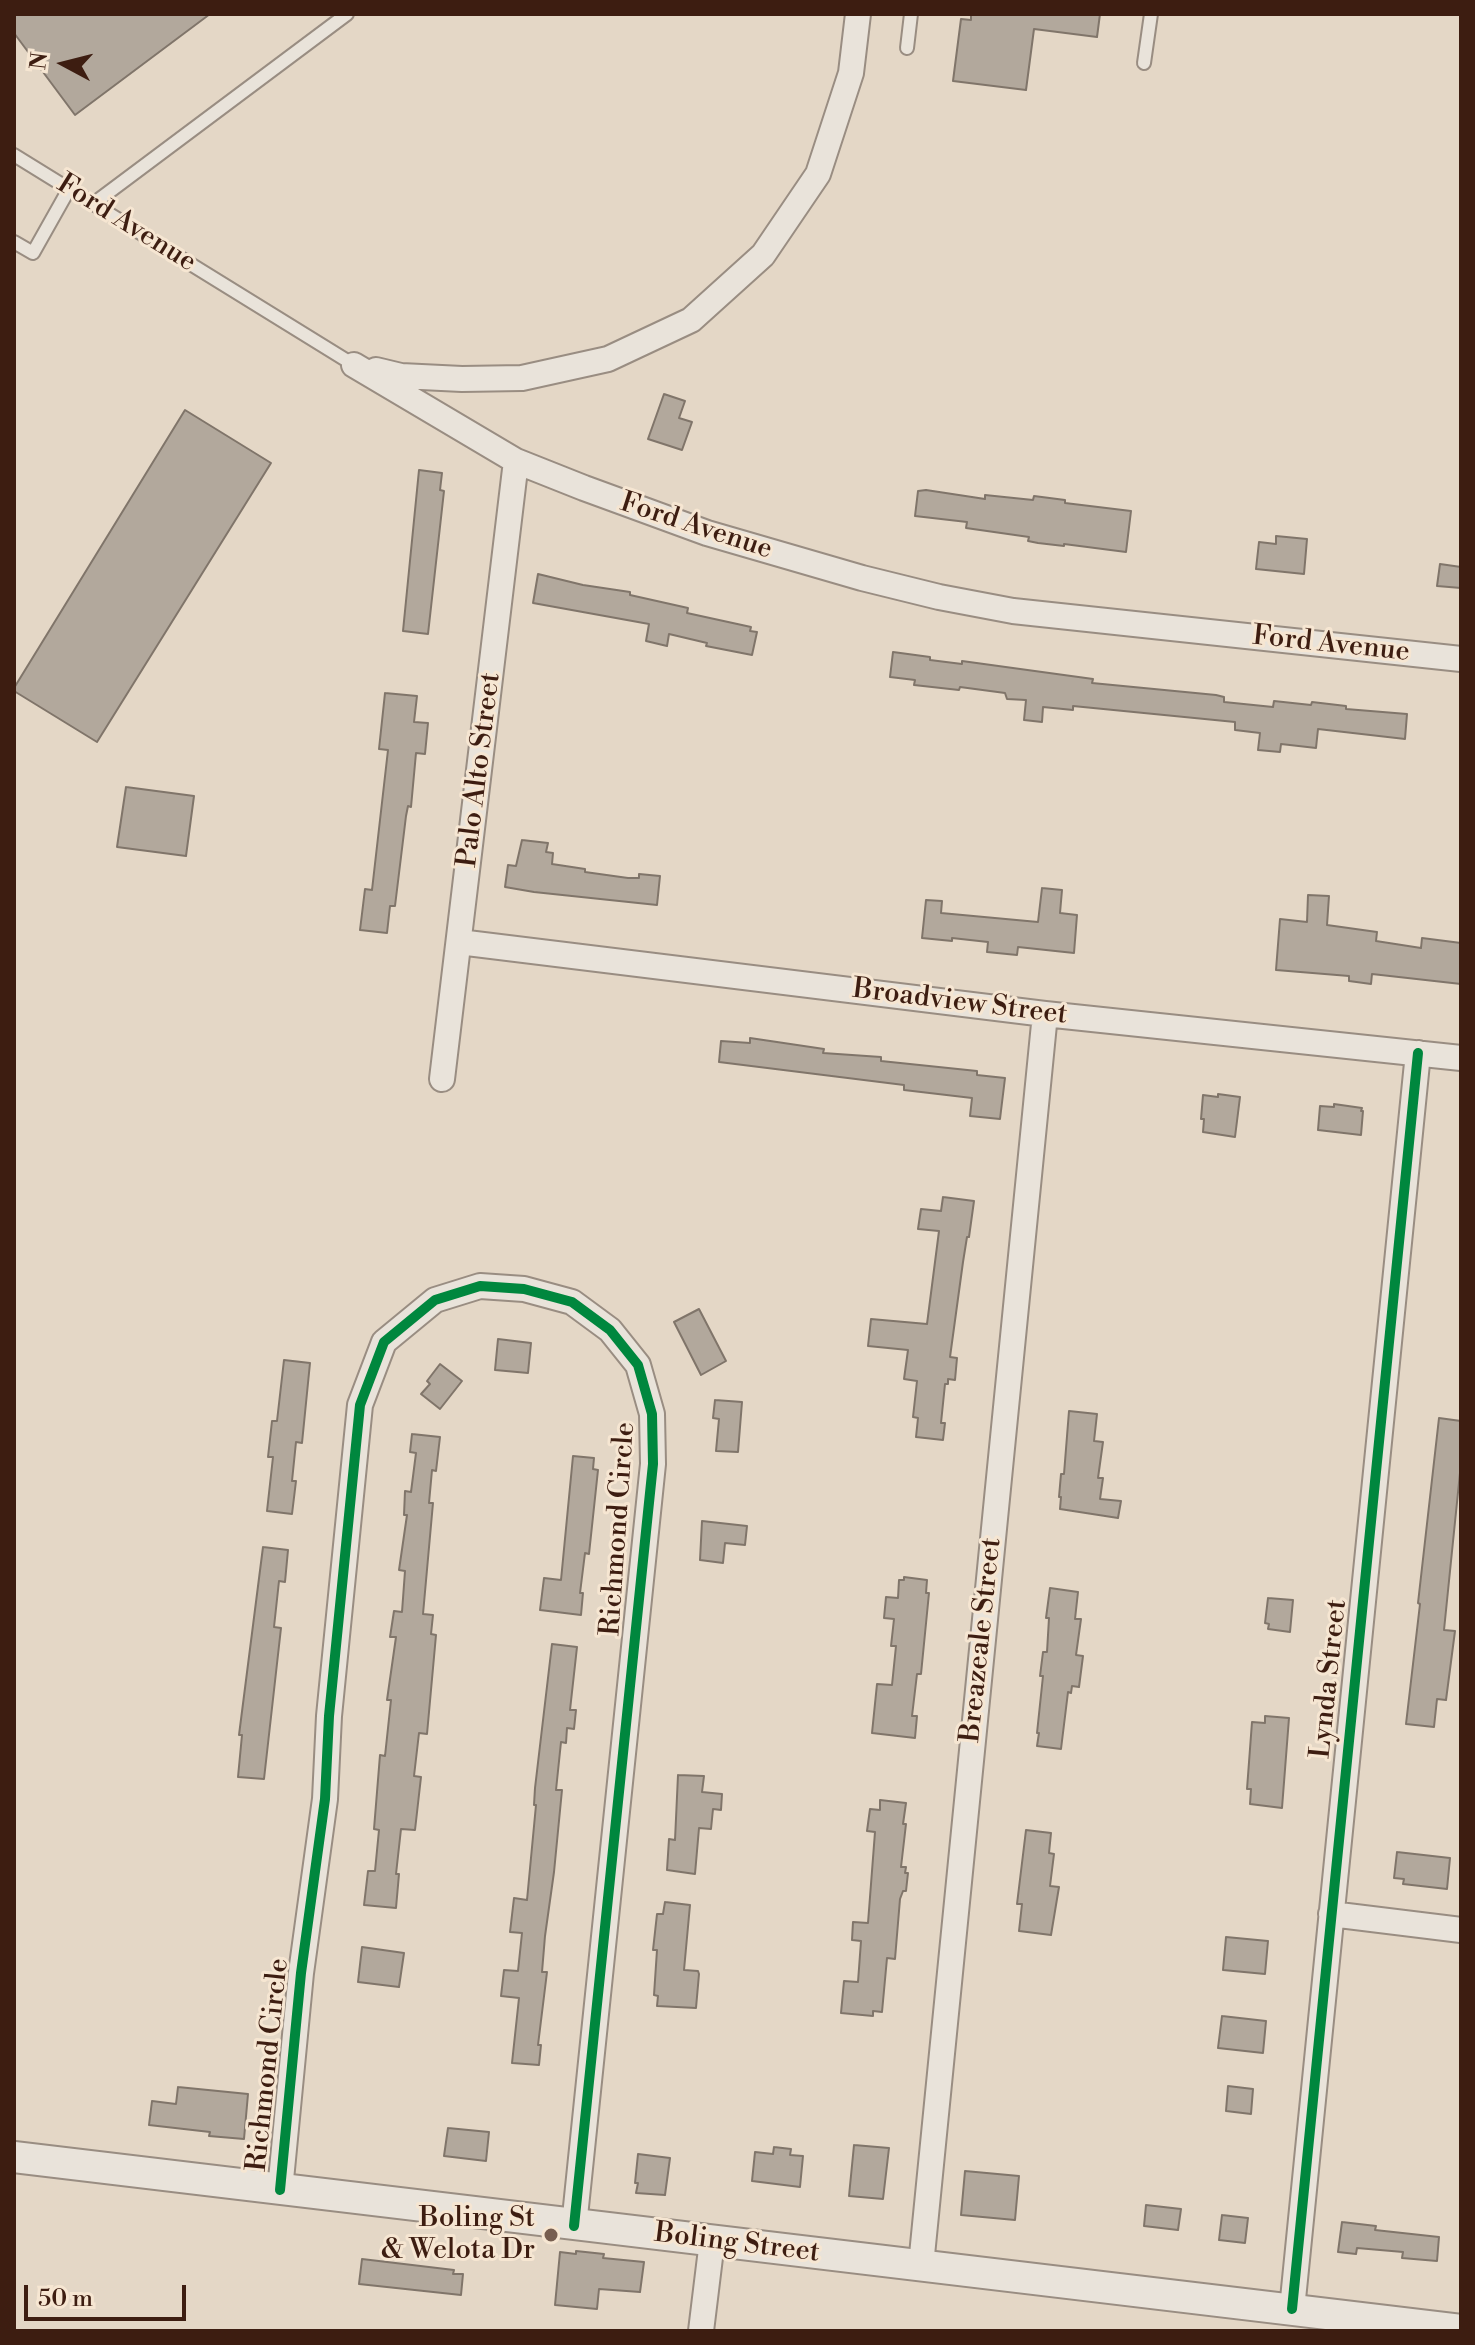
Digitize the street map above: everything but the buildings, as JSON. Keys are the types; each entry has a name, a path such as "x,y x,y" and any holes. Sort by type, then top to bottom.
{"street":[{"path":"354,365 401,376 522,378 608,359 691,320 763,255 818,174 851,73 858,14"},
{"name":"Ford Avenue","path":"354,365 516,461 707,533 862,578 1013,611 1461,659"},
{"name":"Palo Alto Street","path":"442,1079 516,461"},
{"name":"Broadview Street","path":"459,942 1045,1014 1461,1058"},
{"name":"Breazeale Street","path":"921,2265 1045,1014"},
{"name":"Lynda Street","path":"1292,2309 1418,1053"},
{"name":"Richmond Circle","path":"280,2190 301,1973 325,1799 329,1716 360,1405 384,1342 435,1300 480,1286 524,1289 572,1302 610,1330 638,1365 652,1414 652,1476 574,2226"},
{"path":"1331,1914 1461,1930"},
{"name":"Boling Street","path":"14,2157 1461,2330"},
{"path":"701,2331 712,2241"}],"lane":[{"path":"93,204 347,14"},
{"path":"907,48 911,14"},
{"path":"1144,63 1151,14"},
{"name":"Ford Avenue","path":"14,155 354,365"},
{"path":"14,260 19,245 33,253 69,189"}],"cycle path":[{"path":"1292,2309 1418,1053"},
{"path":"280,2190 301,1973 325,1799 329,1716 360,1405 384,1342 435,1300 480,1286 524,1289 572,1302 610,1330 638,1365 652,1414 653,1464 574,2226"}],"place":[{"name":"Boling St & Welota Dr","path":"551,2235"}]}
